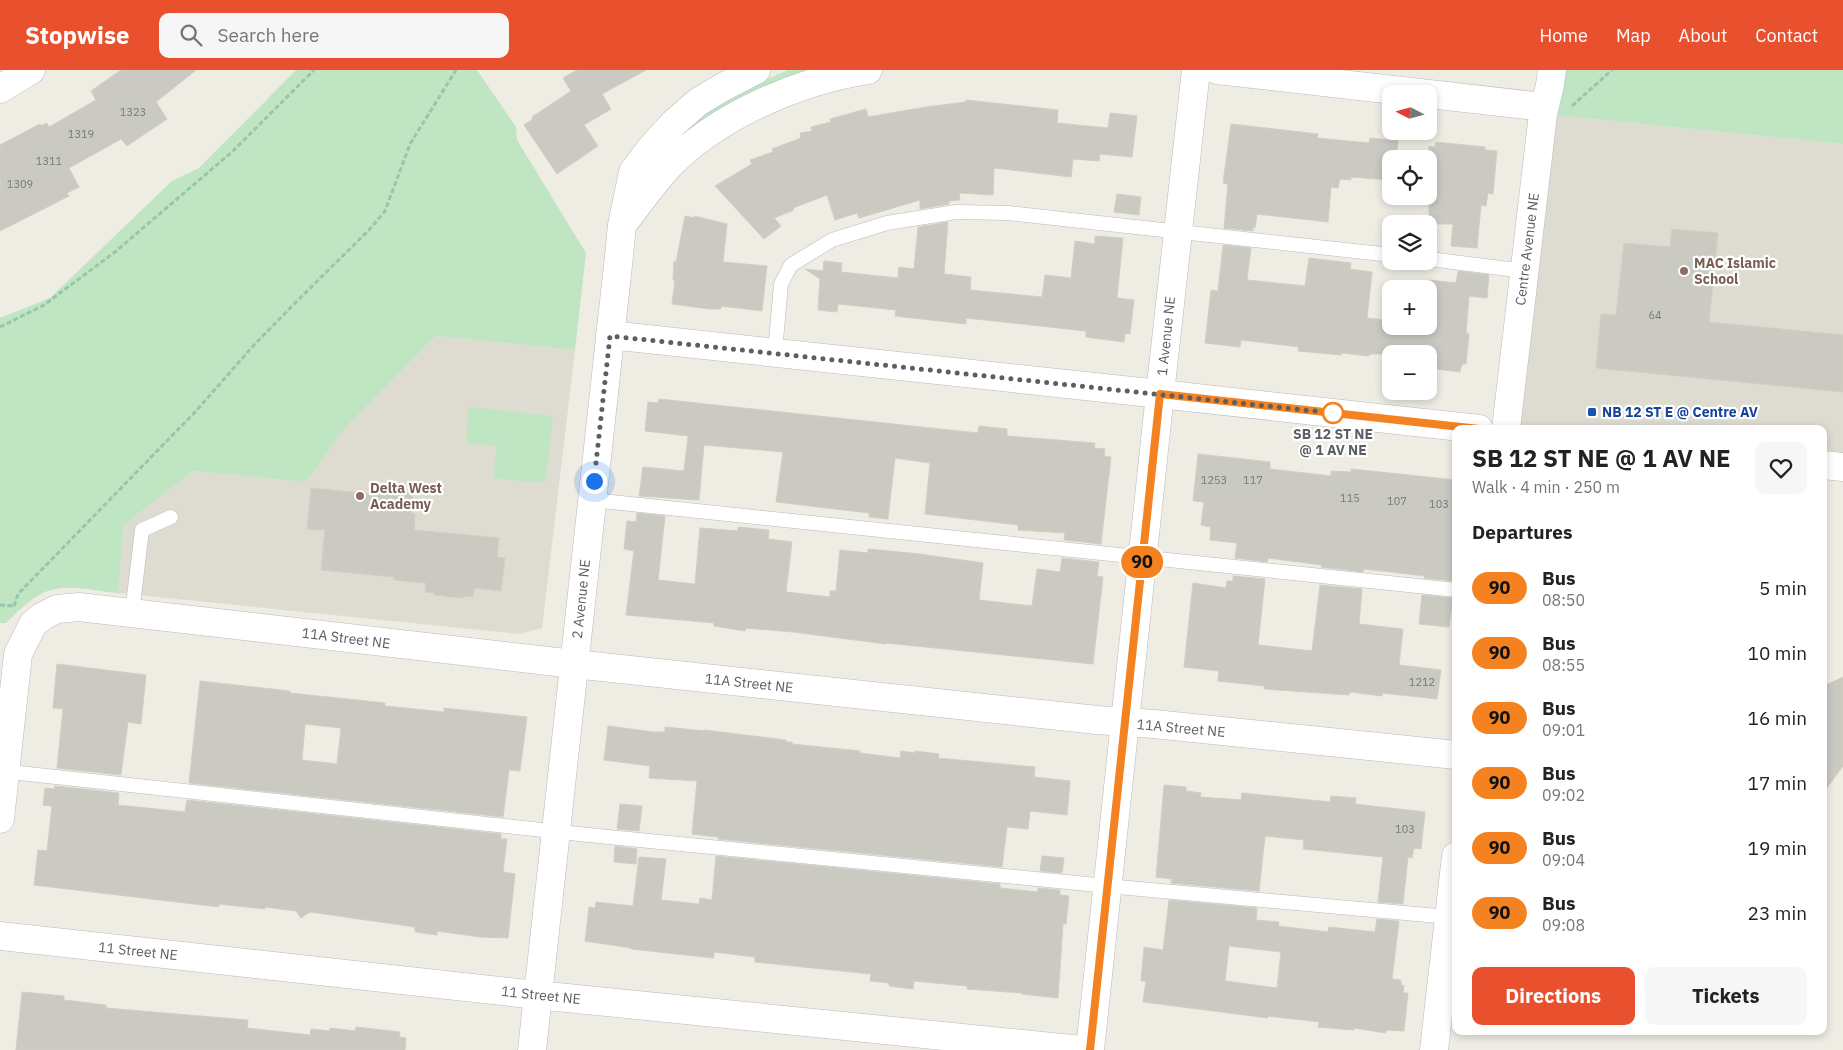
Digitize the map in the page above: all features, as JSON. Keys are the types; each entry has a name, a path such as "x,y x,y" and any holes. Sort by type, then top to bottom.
{"street":[{"path":"0,89 31,70"},
{"name":"2 Avenue NE","path":"532,1050 622,225 633,172 674,123 698,102 756,70"},
{"path":"622,225 670,165 713,131 760,104 793,89 828,78 868,70"},
{"name":"1 Avenue NE","path":"1090,1050 1177,230 1196,70"},
{"path":"1217,70 1382,89"},
{"name":"Centre Avenue NE","path":"1506,425 1524,271 1557,108 1550,85 1552,70"},
{"path":"1438,95 1557,108"},
{"path":"610,336 774,352 1452,426"},
{"path":"1827,465 1843,467"},
{"name":"11A Street NE","path":"2,771 18,654 33,624 43,616 57,610 79,607 574,664 1125,723 1452,755"},
{"path":"0,819 2,771"},
{"path":"1434,1050 1452,891"},
{"name":"11 Street NE","path":"0,936 538,995 1082,1050"}],"lane":[{"path":"774,352 781,284 791,265 832,240 887,223 956,212 1008,213 1382,254"},
{"path":"1437,260 1524,271"},
{"path":"592,500 1452,590"},
{"path":"132,613 142,530 171,517"},
{"path":"2,771 556,831 1107,886 1449,917"}],"path":[{"path":"0,327 44,306 115,252 233,151 314,70"},
{"path":"0,605 14,606 18,594 196,411 254,345 369,230 385,211 410,144 456,70"},
{"path":"1557,108 1612,70"}],"shaded area":[{"name":"MAC Islamic School","path":"1543,114 1843,144 1843,467 1827,465 1827,425 1506,425"},
{"name":"Delta West Academy","path":"436,336 575,350 542,628 519,634 118,593 124,525 193,471 306,482 346,427"}],"green space":[{"path":"296,70 477,70 516,127 517,140 586,253 575,350 436,336 346,427 306,482 193,471 124,525 118,593 70,588 51,590 33,599 6,623 0,623 0,318 50,298 172,181 199,168"},
{"path":"788,70 823,70 659,148 730,95"},
{"path":"1552,70 1843,70 1843,144 1543,114"},
{"path":"469,407 553,416 545,483 493,478 497,446 466,443"}],"building":[{"path":"121,70 196,70 156,102 167,119 127,146 121,139 69,168 79,187 67,193 69,196 0,231 0,145 40,124 41,126 47,123 49,127 96,100 91,91"},
{"path":"577,70 646,70 602,94 611,109 584,125 598,146 557,174 524,125 533,119 532,117 571,91 563,78"},
{"path":"966,100 1058,110 1057,123 1108,128 1110,113 1137,116 1132,157 1100,154 1099,161 1073,159 1071,177 994,168 993,195 959,193 960,200 949,201 949,204 920,209 920,200 859,218 857,213 835,220 827,195 793,208 794,210 774,218 781,226 764,239 715,186 752,164 750,160 773,152 772,149 801,138 800,133 812,131 811,127 831,122 830,119 866,109 868,117 966,102"},
{"path":"1231,124 1318,134 1317,138 1369,143 1370,138 1398,141 1397,150 1382,150 1382,179 1351,177 1351,180 1340,179 1338,188 1331,187 1328,222 1257,214 1253,231 1224,228 1228,184 1223,183"},
{"path":"1436,142 1485,147 1485,150 1497,151 1493,194 1488,193 1486,206 1481,205 1477,248 1451,246 1453,224 1437,224 1437,215 1429,215 1429,205 1437,205 1437,150 1429,150 1429,146 1435,147"},
{"path":"1117,194 1141,197 1139,215 1114,212"},
{"path":"685,216 694,218 694,216 727,224 723,262 767,266 762,311 721,306 721,309 709,309 672,304 675,280 673,280 674,261 676,262"},
{"path":"948,222 944,274 971,277 970,290 1042,297 1045,275 1071,278 1075,241 1095,244 1095,236 1123,238 1117,298 1134,300 1130,334 1125,333 1124,342 1086,337 1086,331 966,318 966,324 895,316 896,310 838,304 837,312 818,310 820,279 805,269 823,271 824,261 842,263 841,272 898,278 899,267 914,269 918,227"},
{"path":"1672,229 1718,233 1709,322 1843,335 1843,392 1596,368 1601,314 1616,315 1624,243 1670,247"},
{"path":"1223,245 1251,248 1247,280 1305,286 1309,258 1351,263 1350,269 1372,272 1367,318 1382,320 1382,335 1437,335 1437,281 1456,283 1458,271 1489,275 1487,298 1469,296 1466,333 1469,334 1466,364 1462,364 1460,372 1437,369 1437,345 1382,345 1382,354 1369,354 1369,356 1298,351 1299,347 1241,340 1240,347 1205,343 1211,290 1218,291"},
{"path":"659,399 978,433 979,426 1007,429 1007,436 1095,443 1094,448 1105,449 1104,456 1111,457 1101,544 1064,540 1065,533 1018,530 1018,525 925,514 930,463 895,458 888,519 869,517 869,513 776,502 783,452 704,445 699,500 639,496 643,467 684,471 688,436 645,431 648,402 658,403"},
{"path":"1198,454 1270,462 1270,469 1331,476 1331,471 1351,472 1351,469 1452,480 1452,581 1364,569 1363,572 1321,567 1322,565 1268,558 1267,562 1235,558 1237,543 1210,540 1211,527 1201,525 1204,502 1193,501"},
{"path":"311,488 381,495 381,490 413,493 411,513 415,514 414,530 499,538 497,557 505,558 501,591 474,588 473,597 465,596 464,598 434,595 434,593 425,592 426,583 394,580 394,577 321,570 325,530 307,529"},
{"path":"637,513 665,516 658,580 695,584 700,528 738,531 738,527 769,530 768,539 792,542 786,592 830,597 830,591 836,591 840,550 868,553 868,549 983,563 979,600 1032,606 1037,569 1060,572 1062,558 1099,562 1097,576 1103,577 1093,664 886,644 793,632 746,628 745,631 714,626 714,623 626,615 634,551 624,549 627,521 636,522"},
{"path":"1233,576 1265,579 1258,645 1312,651 1320,585 1362,589 1359,624 1403,629 1399,665 1441,670 1437,699 1382,693 1382,696 1350,692 1349,695 1264,689 1264,686 1218,681 1219,671 1184,667 1193,583 1226,588 1227,581 1233,581"},
{"path":"1422,595 1452,598 1449,627 1419,624"},
{"path":"57,664 146,675 141,724 128,722 121,775 57,768 63,709 53,708"},
{"path":"1843,677 1843,766 1827,788 1827,685"},
{"path":"200,681 385,703 385,706 444,712 444,708 527,717 520,771 509,770 503,817 189,783","holes":["305,724 341,728 337,764 302,760"]},
{"path":"608,726 654,732 665,732 665,727 704,730 786,740 786,742 792,742 792,744 860,751 860,753 900,758 901,751 915,753 915,751 939,754 938,758 1035,767 1034,777 1070,781 1067,815 1030,811 1028,829 1007,827 1002,867 718,839 718,837 692,834 697,781 649,778 650,766 604,760"},
{"path":"1164,785 1186,787 1186,791 1201,793 1200,797 1241,800 1242,793 1330,802 1331,796 1356,798 1355,804 1425,812 1421,849 1414,848 1412,858 1408,857 1403,904 1378,902 1383,857 1303,849 1304,840 1265,836 1259,891 1171,883 1172,879 1156,877"},
{"path":"55,786 119,793 118,805 185,812 187,800 501,834 501,839 507,839 503,872 515,874 508,938 480,937 437,931 437,935 415,932 415,927 310,912 301,918 296,911 265,907 265,909 219,904 219,907 34,885 38,850 47,851 52,806 43,805 45,788 54,789"},
{"path":"620,804 642,806 639,831 617,829"},
{"path":"615,846 637,849 636,864 614,862"},
{"path":"716,856 1000,884 1000,888 1038,892 1038,888 1060,890 1060,895 1069,896 1066,924 1063,924 1058,998 967,989 967,986 914,981 913,989 889,986 889,983 870,981 871,974 755,962 755,957 714,952 714,958 631,949 585,941 589,907 595,908 596,902 633,906 639,857 666,859 661,900 699,904 700,898 712,900"},
{"path":"1042,856 1064,858 1062,873 1040,871"},
{"path":"1169,900 1257,908 1256,920 1279,922 1278,926 1328,932 1329,927 1375,932 1377,919 1399,921 1392,979 1401,980 1401,985 1404,986 1403,993 1408,993 1404,1031 1386,1030 1386,1033 1354,1028 1354,1030 1318,1027 1319,1022 1268,1016 1268,1018 1143,1002 1146,981 1141,981 1144,947 1163,950","holes":["1229,946 1281,952 1277,988 1225,981"]},
{"path":"22,992 64,996 64,1000 106,1005 106,1008 248,1020 247,1028 310,1035 311,1029 330,1031 330,1028 355,1031 356,1027 400,1032 399,1037 406,1038 405,1050 16,1050"}],"bus line":[{"name":"90","path":"1090,1050 1160,394 1452,426"}],"place":[{"name":"MAC Islamic School","path":"1684,271"},
{"name":"NB 12 ST E @ Centre AV","path":"1592,412"},
{"name":"SB 12 ST NE @ 1 AV NE","path":"1333,413"},
{"name":"Delta West Academy","path":"360,496"}],"route":[{"path":"594,481 610,336 1333,413"}]}
